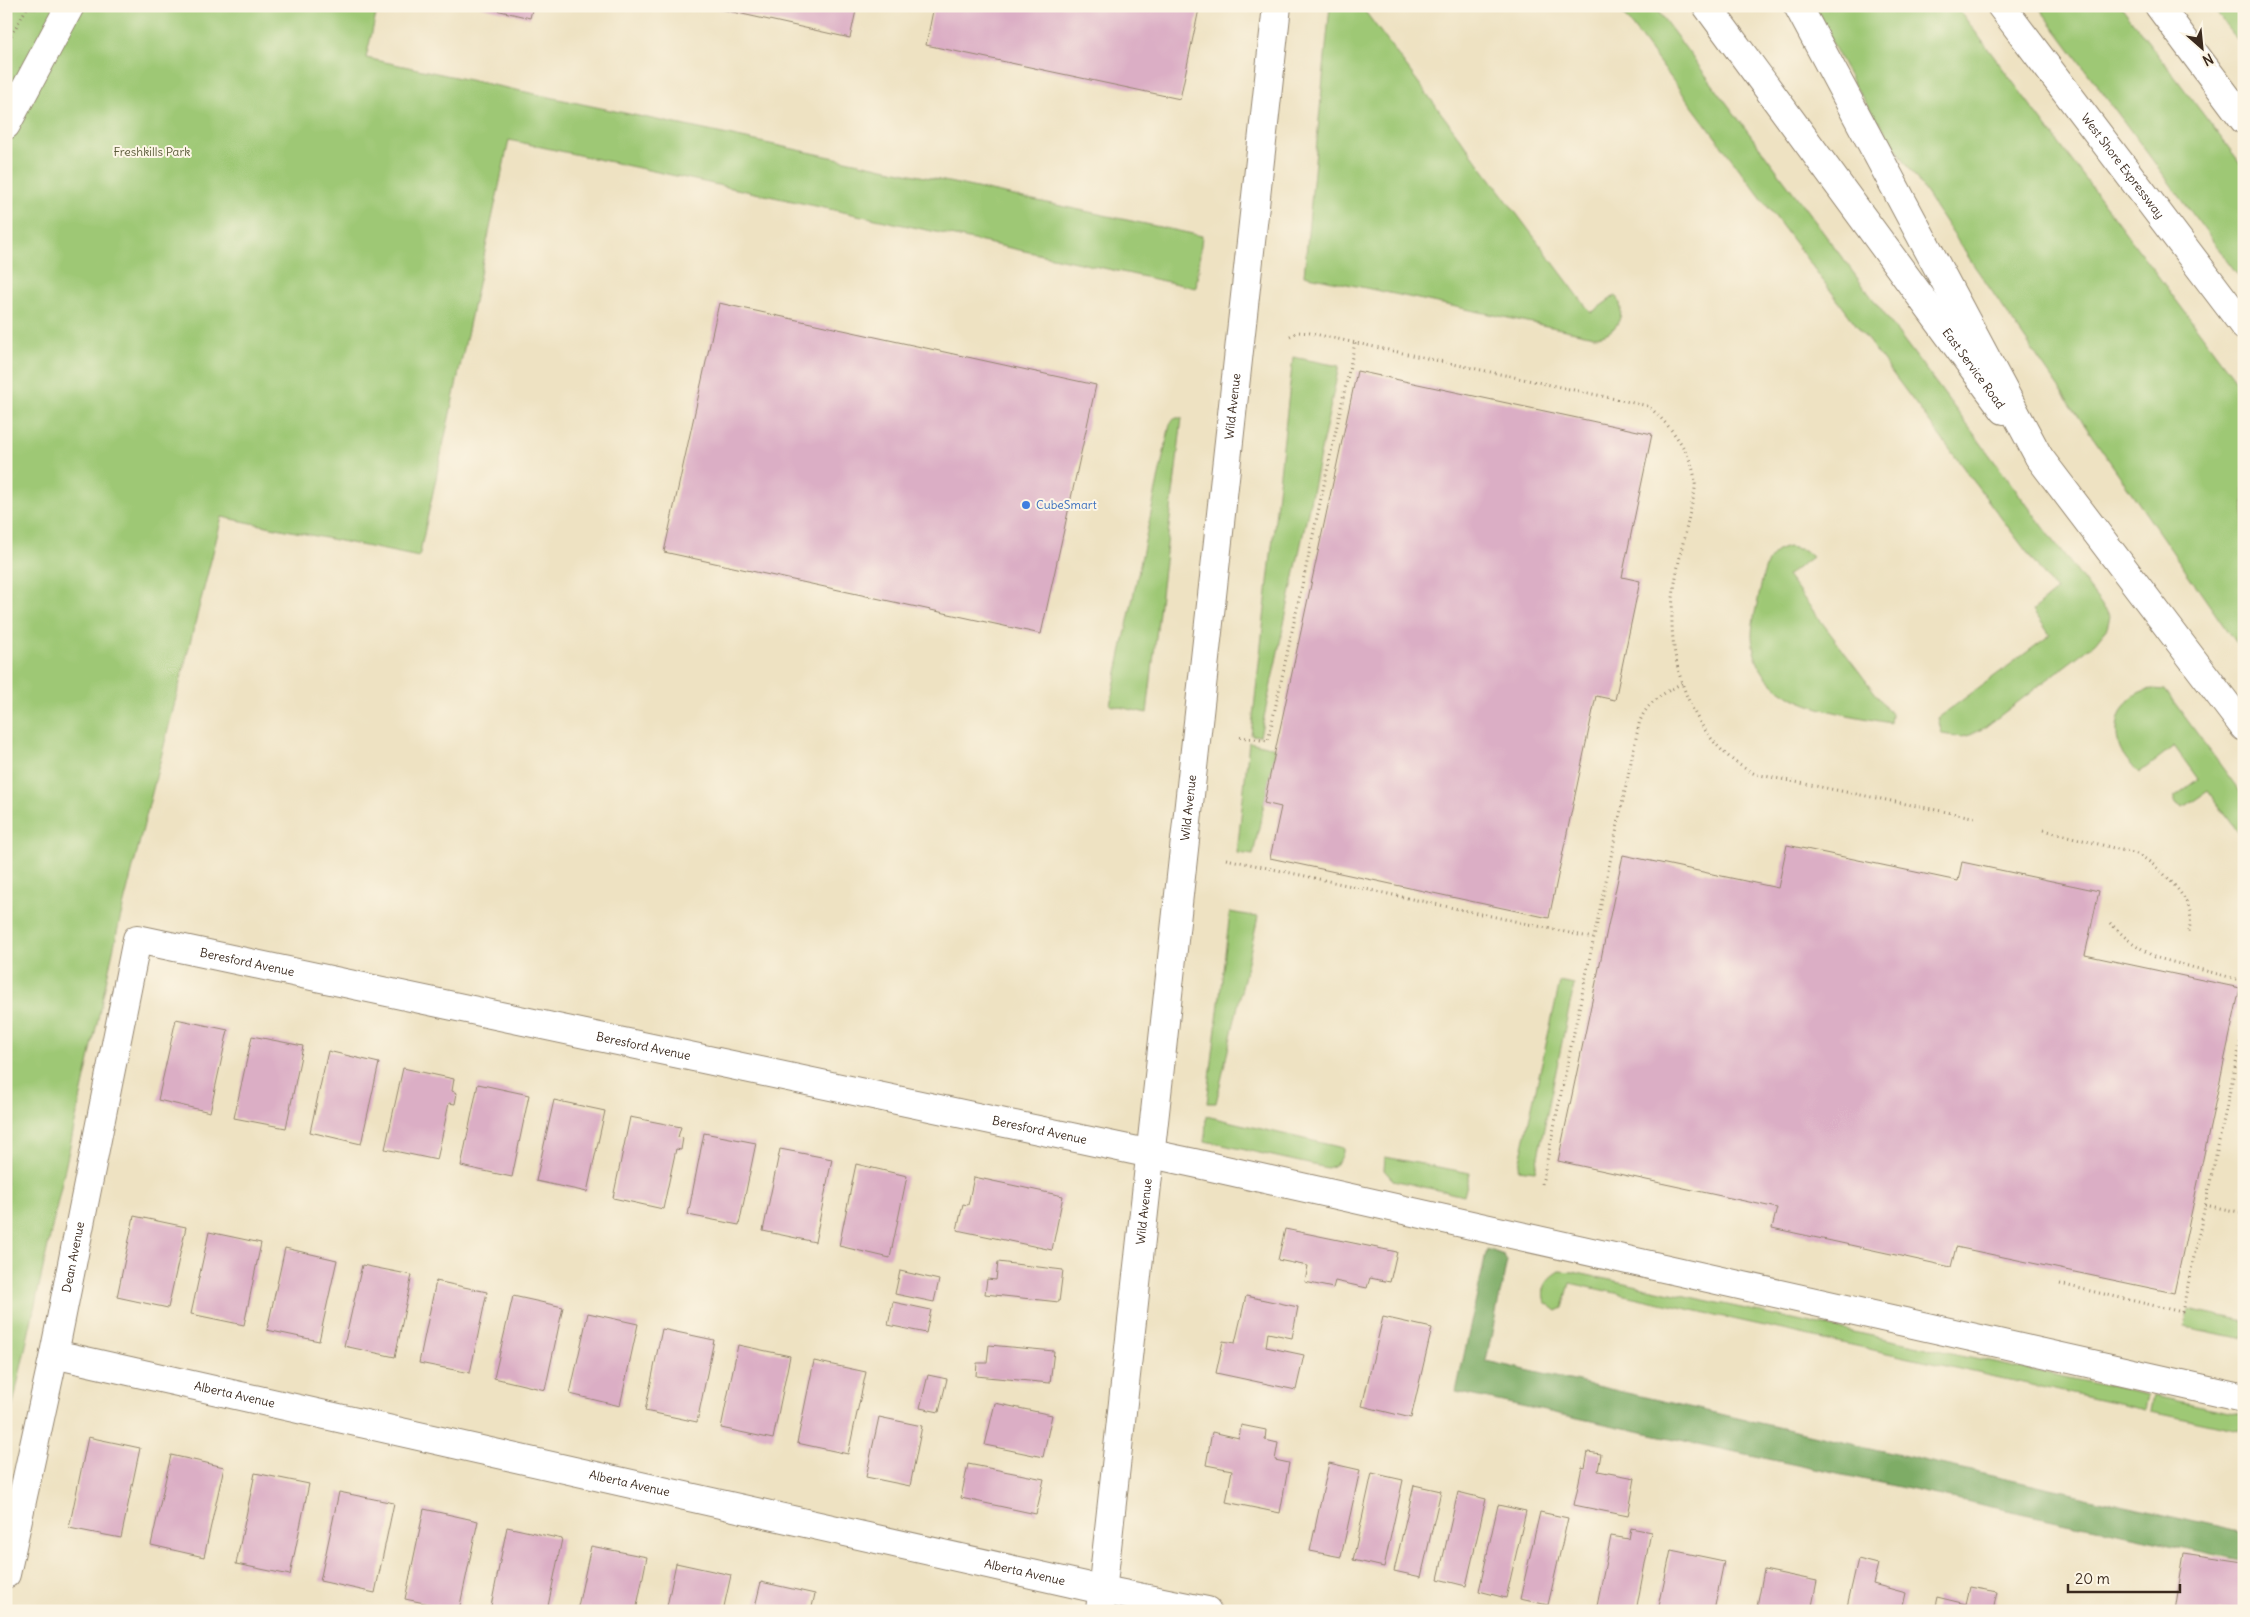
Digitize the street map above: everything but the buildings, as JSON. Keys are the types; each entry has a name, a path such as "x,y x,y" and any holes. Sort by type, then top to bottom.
{"main road":[{"path":"6,125 70,6"},
{"name":"Wild Avenue","path":"1101,1601 1152,1154 1277,6"},
{"name":"East Service Road","path":"1707,6 2039,457 2244,727"},
{"path":"1798,6 2039,457"},
{"name":"West Shore Expressway","path":"2001,6 2244,326"},
{"path":"2159,6 2244,120"},
{"name":"Beresford Avenue","path":"137,939 1152,1154 2244,1398"},
{"name":"Dean Avenue","path":"6,1574 54,1354 137,939"},
{"name":"Alberta Avenue","path":"54,1354 1101,1601 1207,1611"}],"path":[{"path":"6,44 28,6"},
{"path":"1290,336 1298,332 1310,333 1648,406 1660,416 1692,464 1695,484 1673,598 1672,632 1677,666 1682,683 1703,726 1722,750 1738,766 1755,774 1977,818"},
{"path":"1240,737 1268,741 1355,342"},
{"path":"1542,1184 1643,711 1651,702 1682,683"},
{"path":"2044,830 2137,854 2148,859 2160,869 2186,902 2191,920 2189,932"},
{"path":"1226,860 1593,938"},
{"path":"2110,923 2127,939 2154,957 2244,981"},
{"path":"2060,1284 2182,1312 2244,1026"},
{"path":"2205,1205 2244,1214"}],"green space":[{"name":"Freshkills Park","path":"6,6 378,6 366,58 1202,236 1196,288 509,140 419,557 222,517 120,919 6,1436"},
{"path":"1330,6 1361,6 1591,313 1616,295 1621,309 1618,322 1614,328 1602,335 1594,336 1304,275"},
{"path":"1617,6 1654,6 2110,616 2107,628 2095,643 1984,728 1970,735 1962,737 1942,734 1938,718 2050,635 2033,610 2056,591"},
{"path":"1813,6 1956,6 2244,391 2244,655 1975,267 1853,83"},
{"path":"2038,6 2121,6 2244,168 2244,283"},
{"path":"2211,6 2244,6 2244,48"},
{"path":"1293,357 1339,366 1260,736 1251,735"},
{"path":"1174,418 1182,418 1147,713 1110,705 1170,424"},
{"path":"1788,547 1804,550 1812,557 1787,576 1891,714 1890,723 1846,715 1802,702 1783,692 1767,678 1757,660 1752,630 1767,563 1775,553"},
{"path":"2153,689 2165,690 2244,797 2244,840 2208,791 2183,808 2174,802 2174,797 2198,779 2174,746 2139,773 2124,755 2117,739 2117,729 2122,710 2135,695"},
{"path":"1249,742 1276,748 1253,855 1237,853"},
{"path":"1230,912 1258,917 1216,1103 1207,1103"},
{"path":"1560,982 1574,985 1535,1171 1518,1169"},
{"path":"1206,1116 1343,1148 1342,1155 1337,1163 1327,1168 1205,1141"},
{"path":"1385,1157 1470,1173 1464,1196 1393,1180 1384,1170"},
{"path":"1487,1249 1504,1255 1507,1261 1486,1361 2244,1533 2244,1561 1456,1392"},
{"path":"1560,1271 1573,1272 2148,1395 2145,1410 1570,1283 1563,1308 1557,1311 1545,1302 1544,1288 1549,1280"},
{"path":"2188,1309 2244,1321 2244,1339 2185,1327"},
{"path":"2154,1396 2244,1415 2244,1431 2151,1411"}],"place":[{"name":"CubeSmart","path":"1026,505"}]}
